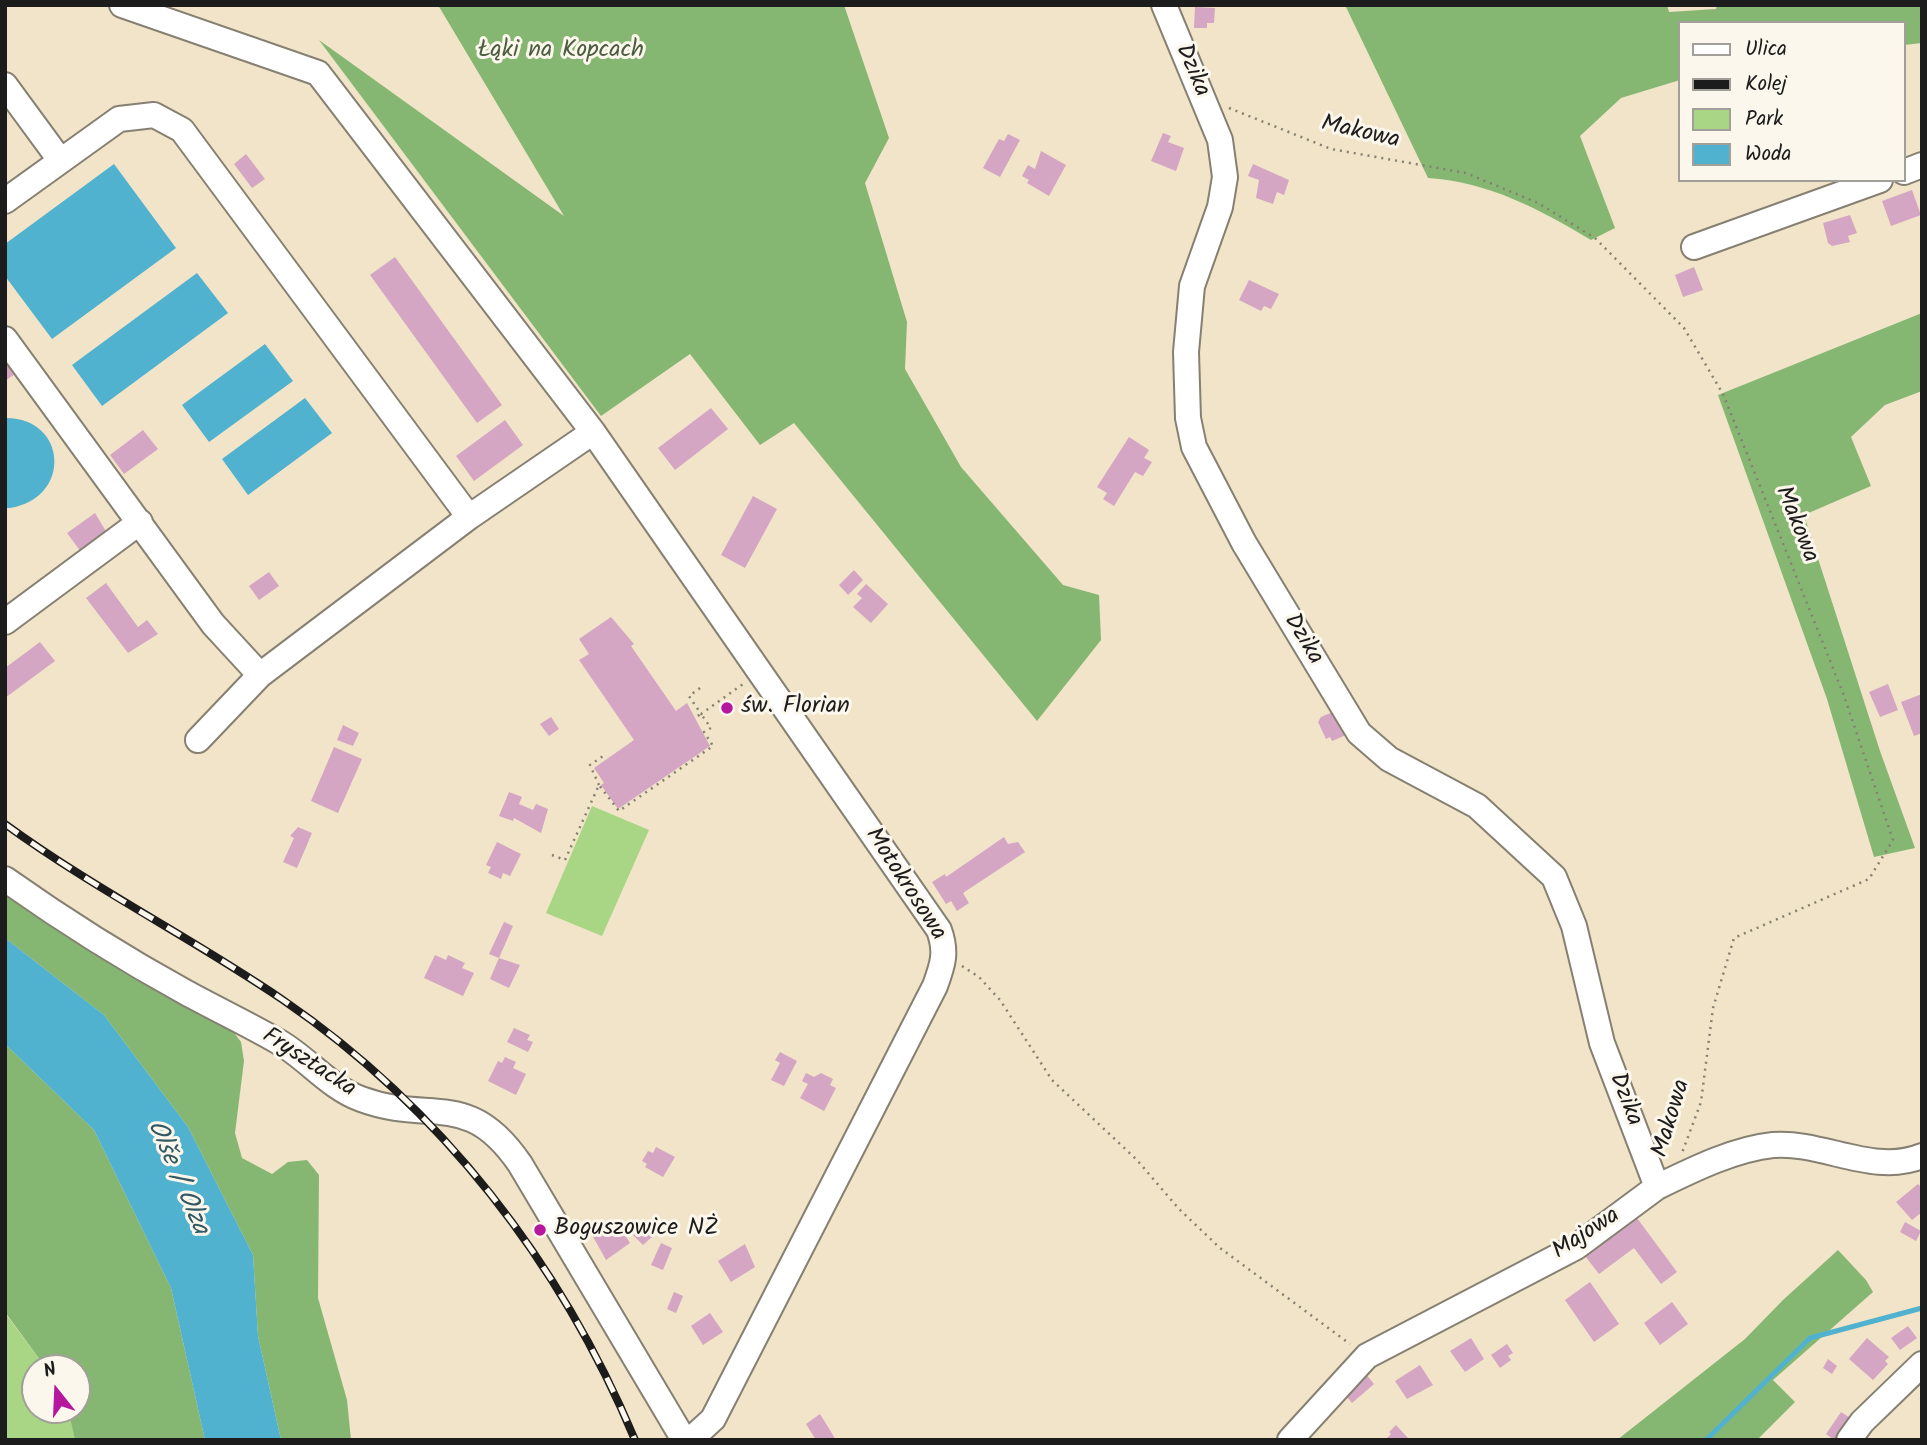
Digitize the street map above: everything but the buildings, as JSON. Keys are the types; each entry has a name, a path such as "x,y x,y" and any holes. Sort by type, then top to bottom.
{"street":[{"name":"Motokrosowa","path":"122,5 318,74 593,432 939,930 945,947 944,962 713,1419 690,1440"},
{"name":"Dzika","path":"1164,5 1220,140 1225,177 1220,207 1192,286 1186,352 1188,418 1194,447 1244,543 1359,733 1389,759 1477,806 1554,877 1574,926 1602,1043 1664,1183"},
{"path":"5,85 60,160"},
{"path":"5,201 119,119 154,115 182,130 469,517"},
{"path":"1694,247 1874,182"},
{"path":"5,339 213,624 260,675"},
{"path":"198,740 260,675 469,517 593,432"},
{"path":"5,622 140,522"},
{"name":"Frysztacka","path":"5,879 134,963 281,1043 360,1099 384,1105 454,1111 482,1122 505,1142 520,1164 684,1440"},
{"name":"Majowa","path":"1294,1438 1367,1356 1576,1247 1664,1183 1739,1153 1773,1145 1802,1146 1859,1159 1893,1163 1922,1156"},
{"path":"1849,1440 1862,1422 1922,1364"}],"path":[{"name":"Makowa","path":"1203,97 1331,149 1466,173 1538,203 1595,238 1684,328 1723,394 1843,693 1892,840 1869,879 1734,938 1713,1008 1701,1102 1664,1183"},
{"path":"696,717 760,671"},
{"path":"606,754 590,765 599,785 619,811 713,746 705,733 710,728 689,696 700,688"},
{"path":"552,855 565,860 599,785"},
{"path":"944,962 964,967 979,977 1006,1010 1052,1080 1129,1152 1180,1209 1220,1248 1367,1356"}],"green space":[{"name":"Łąki na Kopcach","path":"438,5 844,5 889,138 865,183 907,322 905,369 961,467 1063,585 1099,595 1101,640 1037,721 794,423 760,445 690,354 601,416 319,40 564,216"},
{"path":"1345,5 1667,5 1669,12 1716,9 1717,5 1922,5 1922,43 1906,45 1906,21 1678,21 1678,81 1621,98 1580,136 1615,228 1591,240 1533,208 1493,191 1428,178"},
{"path":"1922,313 1922,391 1885,405 1851,437 1871,486 1804,515 1880,751 1915,848 1874,857 1827,699 1718,395"},
{"path":"592,806 649,830 602,936 546,913"},
{"path":"5,891 227,1023 241,1042 244,1061 235,1133 242,1158 272,1174 288,1162 307,1160 319,1175 318,1298 347,1400 351,1440 281,1440 258,1336 253,1255 188,1127 104,1015 5,938"},
{"path":"5,1044 94,1130 171,1288 205,1440 75,1440 71,1424 91,1424 91,1354 36,1354 5,1312"},
{"path":"1838,1250 1866,1280 1873,1292 1773,1380 1795,1402 1757,1440 1617,1440 1745,1339"},
{"path":"5,1313 36,1354 21,1354 21,1424 71,1424 75,1440 5,1440"}],"water":[{"path":"114,164 176,248 52,339 5,276 5,244"},
{"path":"197,273 228,313 102,406 72,365"},
{"path":"265,344 293,381 209,442 182,405"},
{"path":"305,398 332,433 248,495 222,459"},
{"path":"5,418 26,421 41,430 50,443 54,459 52,475 45,490 30,501 10,508 5,508"},
{"name":"Olše / Olza","path":"5,938 104,1015 188,1127 253,1255 258,1336 281,1440 205,1440 171,1288 94,1130 5,1044"}],"waterway":[{"path":"1706,1440 1810,1338 1922,1308"}],"railway":[{"path":"5,824 73,870 283,1000 340,1043 394,1089 444,1140 490,1194 533,1251 571,1312 605,1375 635,1440"}],"place":[{"name":"św. Florian","path":"727,708"},
{"name":"Boguszowice NŻ","path":"540,1230"}]}
